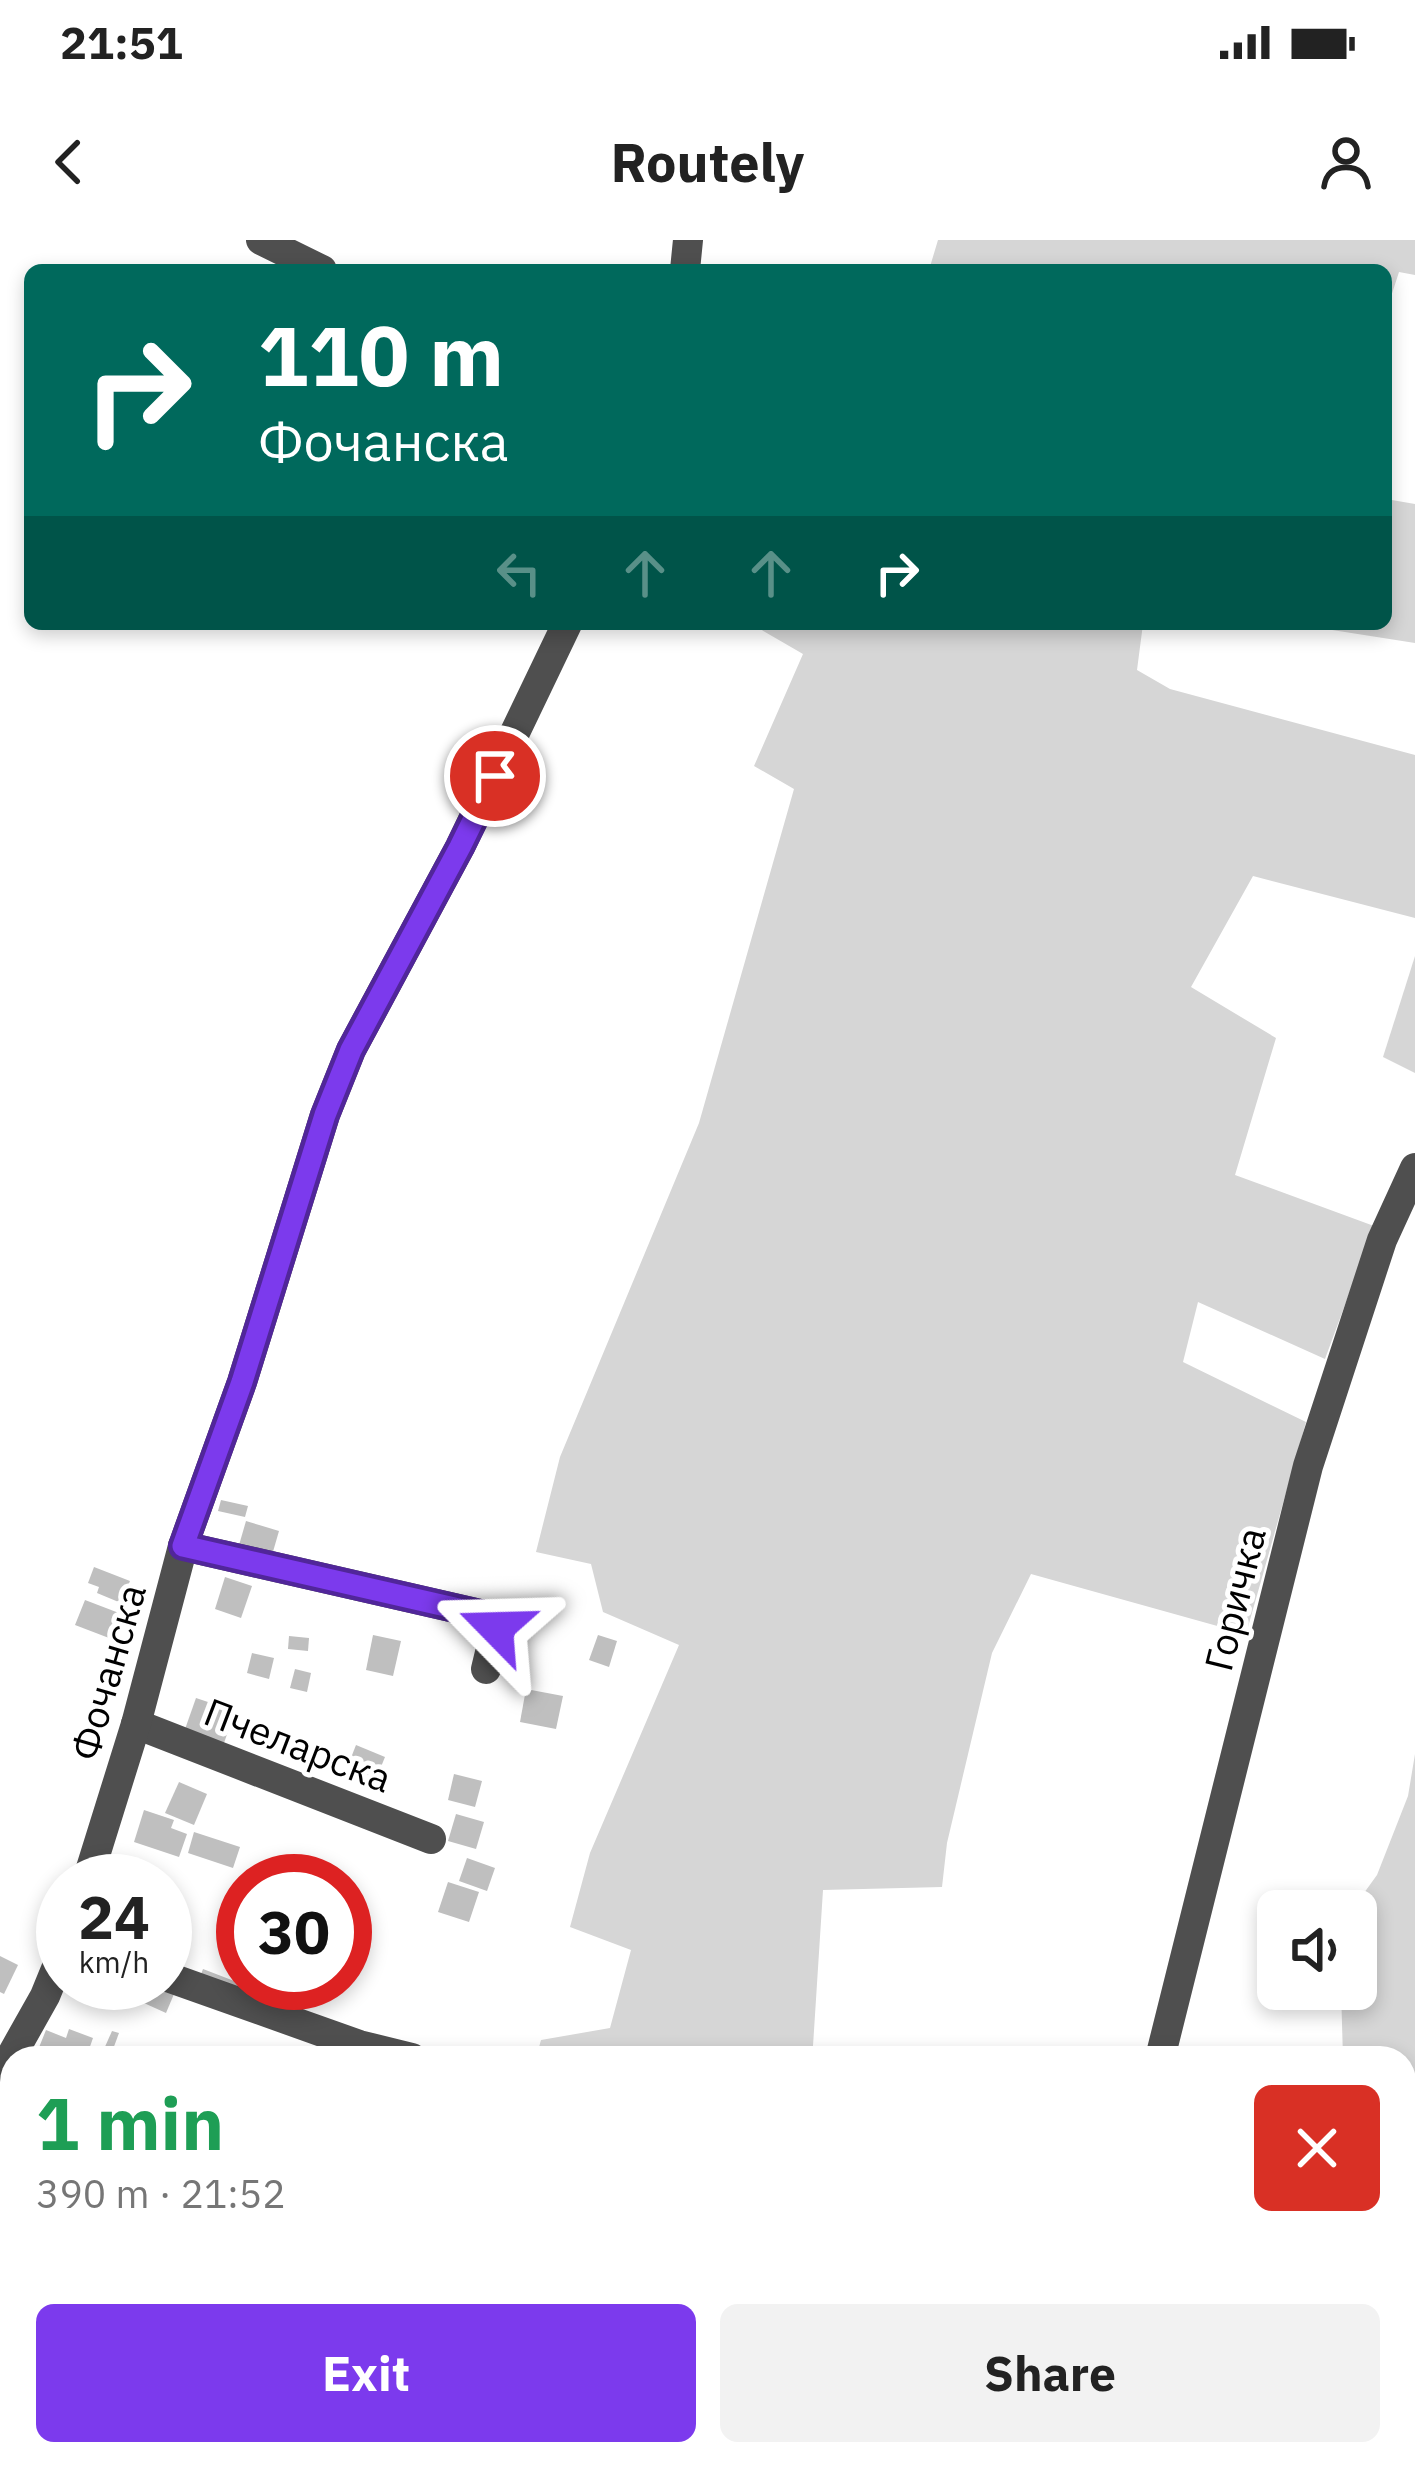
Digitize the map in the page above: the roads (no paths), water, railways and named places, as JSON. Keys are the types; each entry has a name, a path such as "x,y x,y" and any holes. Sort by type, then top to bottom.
{"street":[{"path":"261,240 310,264"},
{"name":"Фочанска","path":"95,1854 183,1546 242,1382 325,1115 351,1050 460,847 564,630"},
{"name":"Горичка","path":"1163,2046 1308,1466 1382,1240 1415,1168"},
{"path":"183,1546 485,1615 496,1628 486,1669"},
{"name":"Пчеларска","path":"136,1724 431,1839"},
{"path":"192,1986 366,2046"},
{"path":"17,2046 37,2010"}]}
